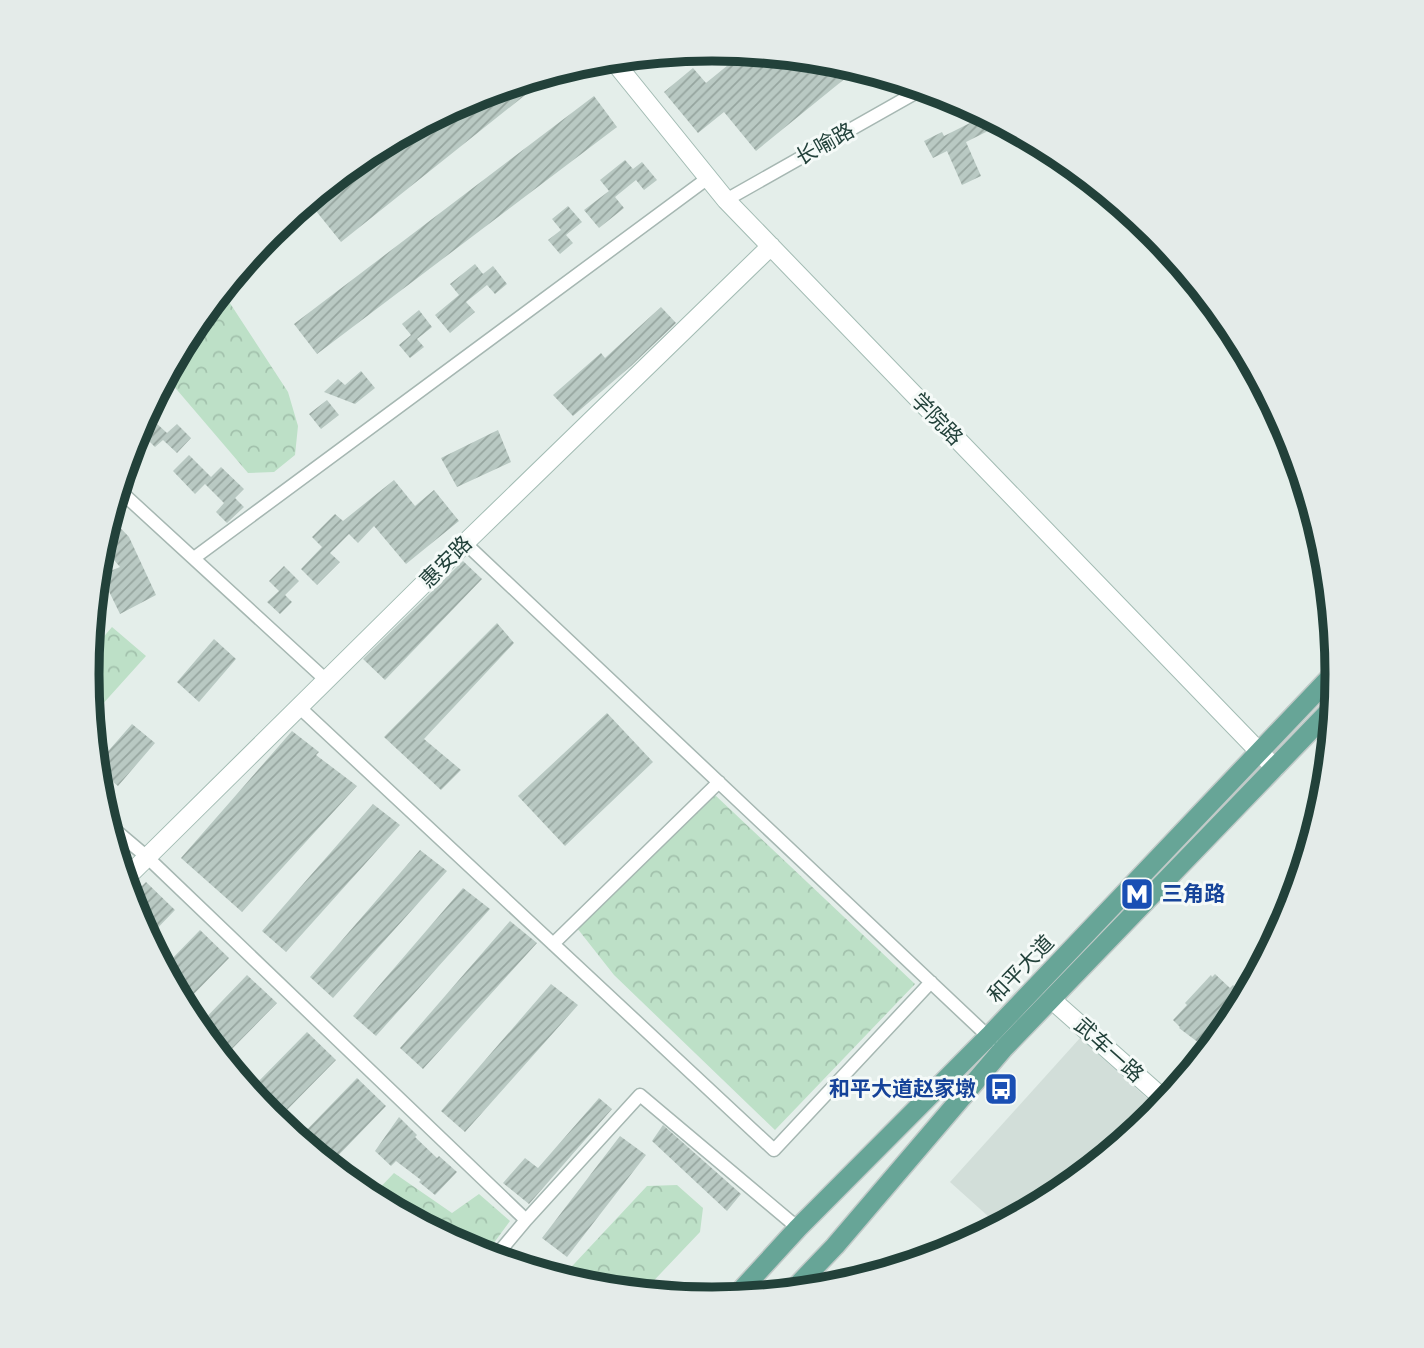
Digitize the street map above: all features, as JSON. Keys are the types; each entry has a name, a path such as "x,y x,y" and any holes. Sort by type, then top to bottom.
{"main road":[{"name":"和平大道","path":"802,1280 835,1246 996,1043 1325,682"},
{"name":"和平大道","path":"746,1285 798,1228 996,1043 1051,999 1323,718"}],"street":[{"name":"学院路","path":"619,68 726,200 1275,768"},
{"name":"长喻路","path":"726,200 912,95"},
{"path":"194,558 708,178"},
{"name":"惠安路","path":"132,872 465,543 771,247"},
{"path":"125,499 194,558 326,680"},
{"path":"465,543 996,1043"},
{"path":"299,707 774,1150 931,982"},
{"path":"553,944 719,782"},
{"path":"120,835 526,1220"},
{"name":"武车一路","path":"1051,999 1158,1094"},
{"path":"502,1249 640,1095 798,1228"}],"shaded area":[{"path":"1080,1038 1150,1101 1085,1160 992,1219 950,1182"}],"green space":[{"path":"227,299 288,392 298,426 295,455 274,472 248,473 172,384"},
{"path":"112,627 146,656 101,706 99,674 101,640"},
{"path":"715,795 915,984 775,1130 614,975 577,928"},
{"path":"394,1173 452,1213 479,1194 510,1221 492,1245 441,1224 380,1188"},
{"path":"677,1185 703,1208 700,1232 651,1283 569,1270 647,1186"}],"building":[{"path":"732,62 792,66 847,77 756,151 724,112 698,133 664,92 693,68 706,83"},
{"path":"534,88 341,242 314,208 339,188 406,143 441,124"},
{"path":"594,96 617,127 317,354 294,324"},
{"path":"975,121 992,129 966,142 981,176 962,185 947,151 933,158 924,141 942,132 944,136"},
{"path":"625,160 633,169 642,162 657,180 644,190 636,180 615,197 624,208 599,228 584,210 609,191 600,180"},
{"path":"568,206 582,222 566,235 573,243 560,254 548,240 561,230 552,219"},
{"path":"475,264 483,274 493,266 507,284 495,294 487,285 466,302 475,312 450,333 435,315 459,295 450,284"},
{"path":"661,307 676,323 573,416 553,395 601,353 605,358"},
{"path":"419,310 432,327 417,339 424,347 410,358 399,345 411,335 402,324"},
{"path":"361,371 375,388 355,404 324,392 338,379 345,385"},
{"path":"327,400 339,415 321,429 309,414"},
{"path":"155,422 167,433 177,424 191,438 177,453 163,440 155,447 147,439"},
{"path":"498,430 511,462 457,487 441,458"},
{"path":"189,455 211,477 221,467 244,489 235,498 244,507 227,523 216,512 224,503 205,484 195,494 173,471"},
{"path":"394,480 415,506 434,490 459,521 406,564 374,526 358,543 349,534 330,553 340,562 317,585 301,569 322,547 312,537 335,514 343,521"},
{"path":"118,525 129,537 156,595 120,614 106,585 108,572 120,567 111,556"},
{"path":"463,561 482,579 385,680 363,659"},
{"path":"284,566 299,581 285,595 292,602 280,614 267,602 279,591 269,581"},
{"path":"497,623 514,643 424,739 461,770 441,790 384,737"},
{"path":"214,639 236,659 199,702 177,682"},
{"path":"607,713 653,762 565,846 518,796"},
{"path":"132,724 155,743 118,786 108,778 104,756"},
{"path":"292,731 319,752 316,755 357,786 242,912 181,858"},
{"path":"373,804 400,825 286,952 262,931"},
{"path":"420,850 447,871 333,998 310,977"},
{"path":"146,882 175,910 156,930 146,908 139,889"},
{"path":"463,888 490,909 376,1036 353,1016"},
{"path":"510,921 537,943 423,1069 400,1048"},
{"path":"200,930 229,958 192,996 170,960"},
{"path":"1215,974 1230,988 1233,985 1237,989 1199,1043 1173,1020 1187,1005 1185,1003 1211,975 1212,977"},
{"path":"247,975 277,1003 230,1051 206,1018"},
{"path":"551,984 578,1005 465,1132 441,1111"},
{"path":"307,1032 336,1060 285,1112 256,1084"},
{"path":"357,1078 386,1106 336,1158 305,1132"},
{"path":"599,1098 612,1109 529,1204 503,1183 525,1158 538,1168"},
{"path":"399,1117 437,1158 439,1156 457,1172 435,1195 419,1182 421,1180 396,1161 391,1166 375,1151"},
{"path":"663,1125 741,1194 727,1211 652,1141"},
{"path":"620,1136 646,1155 567,1257 542,1238"}],"place":[{"name":"三角路","path":"1137,894"},
{"name":"和平大道赵家墩","path":"1001,1089"}]}
